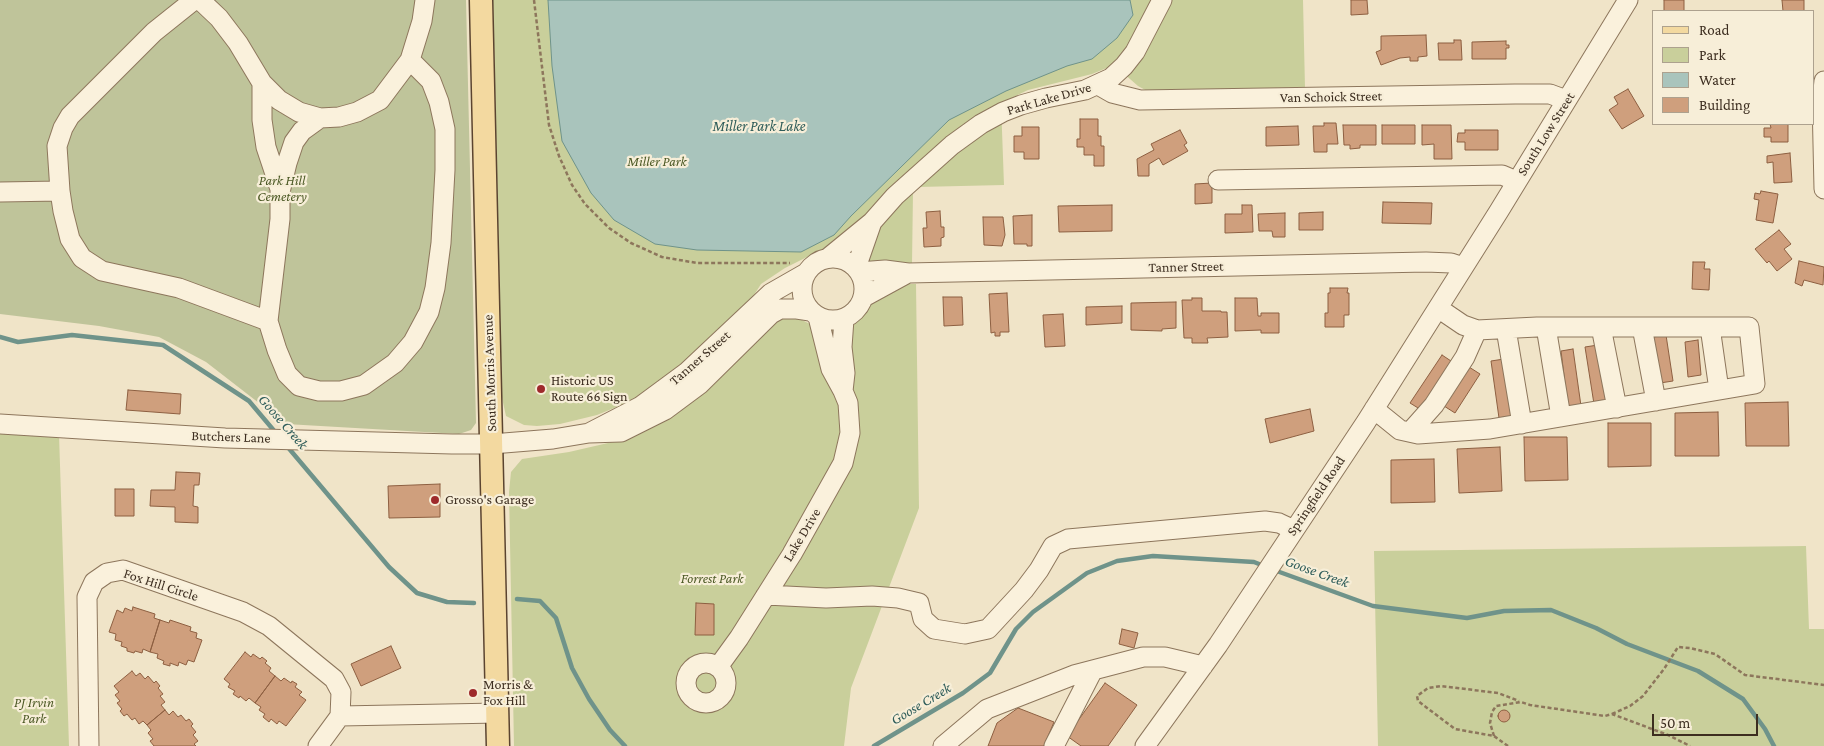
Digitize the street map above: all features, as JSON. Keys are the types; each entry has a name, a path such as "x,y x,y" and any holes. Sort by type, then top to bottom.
{"main road":[{"name":"South Morris Avenue","path":"481,0 498,746"}],"street":[{"path":"194,0 154,32 70,116 63,128 57,146 63,212 70,239 82,258 102,272 179,288 268,321"},
{"path":"200,0 219,18 248,58 262,83 279,100 299,112 320,118 339,117 357,112 380,100 410,60 422,21 426,0"},
{"name":"Park Lake Drive","path":"828,258 872,222 895,196 952,145 981,124 1021,105 1085,90 1111,78 1135,52 1162,0"},
{"name":"South Low Street","path":"1463,267 1628,0"},
{"path":"320,118 302,131 294,142 280,192 280,219 268,321 287,374 299,386 319,391 341,391 364,385 395,363 413,342 429,312 435,288 441,234 445,170 445,129 439,102 431,81 410,60"},
{"path":"1824,81 1822,99 1824,189"},
{"path":"262,83 262,120 266,148 280,192"},
{"name":"Van Schoick Street","path":"1098,85 1112,93 1140,100 1550,94 1566,100"},
{"path":"1218,180 1502,176 1516,181"},
{"path":"0,192 60,191"},
{"name":"Park Lake Drive","path":"858,270 872,222"},
{"path":"828,258 843,260 858,270 863,280 864,297 856,310 844,319 831,321 814,314 804,303 801,293 802,283 799,268 812,266 828,258"},
{"name":"Tanner Street","path":"858,270 885,270 908,273 1426,262 1451,263 1463,267"},
{"name":"Springfield Road","path":"1145,746 1203,666 1294,530 1374,409 1463,267"},
{"name":"Tanner Street","path":"588,433 641,406 687,372 799,268"},
{"name":"Tanner Street","path":"864,297 908,273"},
{"path":"1374,409 1400,430 1418,434 1490,429 1754,384 1749,327 1546,327 1477,330 1463,325 1438,308"},
{"name":"Tanner Street","path":"492,444 553,439 588,433 621,432 665,410 700,384 771,314 780,309 797,309 814,314"},
{"name":"Lake Drive","path":"718,667 766,595 844,463 850,433 848,403 830,369 814,314"},
{"name":"Lake Drive","path":"843,391 846,373 842,347 844,319"},
{"path":"1546,327 1561,417"},
{"path":"1601,327 1618,408"},
{"path":"1642,327 1656,401"},
{"path":"1710,327 1719,390"},
{"path":"1506,329 1522,424"},
{"path":"1410,432 1434,405 1465,357 1477,330"},
{"name":"Butchers Lane","path":"0,424 270,439 492,444"},
{"path":"766,595 826,598 872,596 898,598 919,603 923,619 934,629 965,634 988,629 1040,570 1053,546 1068,539 1265,521 1279,523 1294,530"},
{"name":"Fox Hill Circle","path":"90,746 87,597 94,582 107,573 123,570 243,612 269,626 334,679 341,692 340,716"},
{"path":"943,746 987,709 1074,675 1143,657 1165,657 1203,666"},
{"path":"1054,746 1093,670"},
{"path":"318,746 340,716 498,713"}],"path":[{"path":"534,0 549,125 559,156 572,185 585,204 609,228 631,243 662,257 697,263 799,268"},
{"path":"1508,746 1494,736 1455,729 1418,701 1417,696 1428,688 1448,686 1498,693 1530,705 1605,716 1630,706 1643,696 1678,647 1715,654 1745,675 1824,686"},
{"path":"1494,736 1490,723 1492,712 1496,706 1521,702"},
{"path":"1612,714 1668,735 1690,746"}],"green space":[{"name":"Park Hill Cemetery","path":"0,0 466,0 476,423 471,430 459,434 286,424 206,362 159,337 99,326 0,314"},
{"name":"Miller Park","path":"493,0 1303,0 1305,88 1147,91 1138,86 1114,65 1092,74 1028,90 1001,103 1004,185 918,187 913,192 912,264 867,263 833,244 785,268 761,284 754,295 692,359 636,399 597,415 560,424 524,425 506,416 502,398"},
{"name":"Forrest Park","path":"905,284 916,284 919,508 851,688 844,746 514,746 509,492 511,472 522,459 569,452 608,443 654,423 778,318 796,317 810,324 816,333 838,328 850,330 869,304"},
{"name":"PJ Irvin Park","path":"0,430 59,434 69,746 0,746"},
{"path":"1806,546 1809,629 1824,629 1824,746 1378,746 1374,551"}],"water":[{"name":"Miller Park Lake","path":"548,0 1130,0 1133,15 1117,38 1092,59 1067,66 1006,91 949,120 834,235 801,252 697,250 655,244 614,220 591,193 562,141 552,66"}],"building":[{"path":"1351,0 1367,0 1368,14 1351,15"},
{"path":"1664,0 1684,0 1684,10 1664,10"},
{"path":"1782,0 1804,0 1804,10 1783,10"},
{"path":"1426,35 1427,56 1418,57 1418,61 1410,61 1410,57 1400,58 1381,65 1376,52 1381,50 1381,36"},
{"path":"1454,40 1461,40 1462,60 1439,60 1438,43 1454,43"},
{"path":"1506,41 1506,45 1509,45 1509,48 1506,48 1506,59 1472,59 1472,42"},
{"path":"1628,89 1644,116 1622,129 1609,110 1618,104 1614,97"},
{"path":"1080,119 1098,119 1098,136 1101,136 1101,146 1104,146 1104,166 1094,166 1094,155 1084,155 1084,147 1077,147 1077,139 1080,139"},
{"path":"1324,123 1336,123 1338,144 1327,144 1327,152 1314,152 1313,126 1324,126"},
{"path":"1343,125 1376,125 1376,145 1360,145 1360,148 1350,149 1350,145 1344,145"},
{"path":"1382,125 1415,125 1415,144 1382,144"},
{"path":"1422,125 1451,125 1452,159 1434,159 1434,144 1422,145"},
{"path":"1770,125 1788,125 1788,142 1771,142 1771,137 1764,137 1764,128 1771,128"},
{"path":"1298,126 1299,145 1266,146 1266,127"},
{"path":"1022,127 1039,127 1039,159 1024,159 1024,152 1014,152 1014,136 1022,136"},
{"path":"1180,130 1187,143 1184,145 1188,151 1163,165 1159,158 1149,164 1149,176 1138,176 1137,159 1154,150 1151,144"},
{"path":"1465,130 1498,130 1498,150 1465,150 1465,142 1457,142 1458,133 1465,133"},
{"path":"1790,153 1792,182 1774,183 1773,162 1767,163 1767,156"},
{"path":"1212,183 1212,203 1195,204 1195,184"},
{"path":"1761,191 1778,194 1773,223 1756,220 1759,200 1754,199 1755,193 1760,194"},
{"path":"1383,202 1432,203 1431,224 1382,223"},
{"path":"1112,205 1112,231 1059,232 1058,206"},
{"path":"1242,205 1252,205 1253,232 1225,233 1225,214 1242,214"},
{"path":"940,211 941,227 944,227 944,237 941,238 941,246 924,247 923,228 927,228 926,212"},
{"path":"1323,212 1323,230 1299,230 1299,213"},
{"path":"1285,213 1285,237 1273,237 1272,231 1259,231 1258,214"},
{"path":"1032,215 1032,246 1014,244 1013,216"},
{"path":"983,217 1003,217 1005,235 1002,246 984,245"},
{"path":"1779,230 1791,244 1784,249 1792,259 1777,271 1755,249"},
{"path":"1799,261 1824,267 1823,285 1804,280 1802,286 1795,283"},
{"path":"1693,262 1705,262 1704,269 1710,269 1709,290 1692,289"},
{"path":"1330,288 1348,288 1349,315 1344,315 1344,327 1325,327 1325,313 1328,313 1328,293 1330,293"},
{"path":"1007,293 1009,332 1000,332 1000,336 995,336 995,332 991,333 989,294"},
{"path":"943,297 962,297 963,325 944,326"},
{"path":"1192,298 1202,298 1202,311 1227,312 1228,337 1207,338 1208,343 1192,343 1192,338 1184,338 1182,300 1192,300"},
{"path":"1235,298 1257,298 1258,316 1261,316 1261,313 1279,313 1279,333 1261,333 1261,330 1235,331"},
{"path":"1176,302 1176,328 1162,329 1162,331 1131,330 1131,303"},
{"path":"1122,306 1122,323 1086,325 1086,307"},
{"path":"1063,314 1065,346 1045,347 1043,315"},
{"path":"1666,335 1673,381 1660,383 1653,337"},
{"path":"1698,340 1701,375 1688,377 1685,342"},
{"path":"1598,345 1607,402 1594,404 1585,347"},
{"path":"1573,349 1581,406 1568,408 1561,351"},
{"path":"1442,355 1454,363 1423,411 1410,403"},
{"path":"1504,359 1512,416 1499,418 1491,361"},
{"path":"1469,367 1480,374 1455,413 1444,406"},
{"path":"128,390 181,394 180,414 126,410"},
{"path":"1788,402 1789,446 1746,446 1745,403"},
{"path":"1310,409 1314,431 1270,443 1265,419"},
{"path":"1718,412 1719,456 1675,456 1675,413"},
{"path":"1608,423 1651,423 1651,466 1608,467"},
{"path":"1524,437 1567,437 1568,480 1525,481"},
{"path":"1500,447 1502,491 1459,493 1457,449"},
{"path":"1434,459 1435,502 1391,503 1391,460"},
{"path":"176,472 200,473 199,485 194,485 193,506 198,507 198,523 175,522 175,507 150,506 151,490 175,490"},
{"path":"440,484 440,517 389,518 388,486"},
{"path":"115,489 134,489 134,516 115,516"},
{"path":"696,603 714,604 714,635 695,635"},
{"path":"133,607 155,614 154,618 160,620 150,652 143,649 142,653 127,651 127,648 121,646 122,642 115,640 116,634 109,632 117,610 123,613 125,608 132,611"},
{"path":"160,620 169,623 170,620 191,627 190,631 197,633 196,638 202,640 194,662 188,660 186,665 179,662 178,666 170,663 170,666 163,664 164,661 157,658 158,654 150,652"},
{"path":"1122,629 1138,633 1134,648 1119,644"},
{"path":"391,646 401,668 361,686 351,664"},
{"path":"245,652 251,657 253,654 267,661 265,663 271,668 269,671 275,676 255,703 249,698 246,701 240,696 239,698 233,694 235,691 228,687 230,684 224,679"},
{"path":"132,671 136,676 140,673 145,679 148,676 154,683 156,681 160,686 158,688 163,694 160,696 165,702 161,705 165,710 147,725 143,721 139,724 135,718 132,720 127,714 124,716 120,711 122,709 117,703 120,701 115,695 119,692 114,686"},
{"path":"275,676 281,681 284,678 291,683 292,681 297,684 295,687 302,692 299,695 306,700 286,726 279,721 277,724 271,719 269,722 263,717 265,714 259,710 261,707 255,703"},
{"path":"1105,683 1137,705 1108,746 1081,746 1067,736"},
{"path":"1018,708 1054,722 1044,746 988,746 997,723"},
{"path":"165,710 169,715 173,711 178,717 181,715 186,721 189,719 193,724 191,726 196,732 193,735 198,741 194,744 196,746 154,746 150,741 153,739 148,733 151,730 147,725"},
{"path":"1506,710 1509,711 1509,721 1502,722 1499,721 1498,714 1499,711"}],"waterway":[{"name":"Goose Creek","path":"0,337 18,342 72,335 163,345 249,401 276,433"},
{"name":"Goose Creek","path":"286,445 389,567 417,593 447,602 474,603"},
{"name":"Goose Creek","path":"874,746 963,693 990,673 1016,629 1033,612 1087,573 1117,561 1153,556 1254,562 1264,566"},
{"name":"Goose Creek","path":"1274,570 1373,606 1467,618 1504,611 1551,610 1596,628 1627,644 1698,671 1743,699 1765,729 1774,746"},
{"name":"Goose Creek","path":"517,599 540,601 556,618 572,668 589,699 610,730 625,746"}],"place":[{"name":"Historic US Route 66 Sign","path":"541,389"},
{"name":"Grosso's Garage","path":"435,500"},
{"name":"Morris & Fox Hill","path":"473,693"}]}
